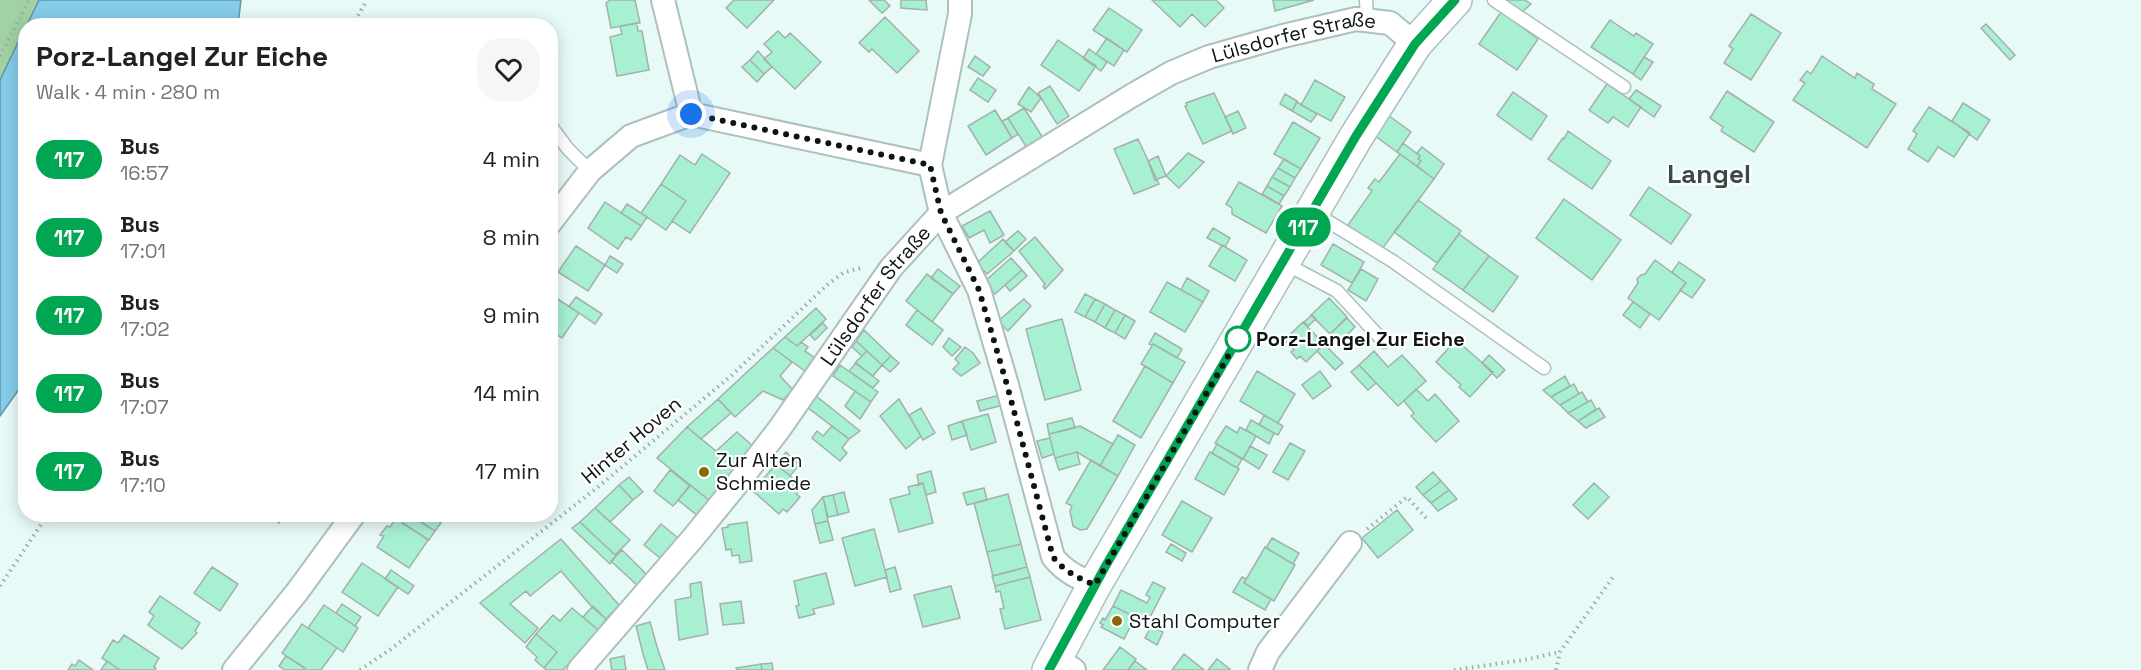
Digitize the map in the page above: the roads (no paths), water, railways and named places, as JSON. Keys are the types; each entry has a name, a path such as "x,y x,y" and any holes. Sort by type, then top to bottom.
{"street":[{"path":"663,0 691,114"},
{"path":"960,0 960,14 930,165 941,213 979,290 1053,557 1073,576 1095,585"},
{"path":"1060,666 1095,585 1356,136 1415,44 1455,0"},
{"name":"Lülsdorfer Straße","path":"579,670 741,479 780,428 891,268 941,213 1171,73 1209,57 1283,36 1356,19 1367,10 1390,22 1415,44"},
{"path":"558,213 590,171 631,136 691,114 930,165"},
{"path":"234,670 297,592 348,522"},
{"path":"1260,670 1268,652 1350,543"}],"lane":[{"path":"1494,0 1624,87"},
{"path":"558,136 590,171"},
{"path":"1312,212 1394,261 1544,368"},
{"path":"1283,262 1337,291 1384,342"}],"water":[{"path":"39,0 241,0 239,18 30,18"},
{"path":"18,43 18,391 0,416 0,80"}],"place":[{"name":"Porz-Langel Zur Eiche","path":"1238,339"},
{"name":"Zur Alten Schmiede","path":"704,472"},
{"name":"Stahl Computer","path":"1117,621"}],"district":[{"name":"Langel","path":"1709,174"}]}
